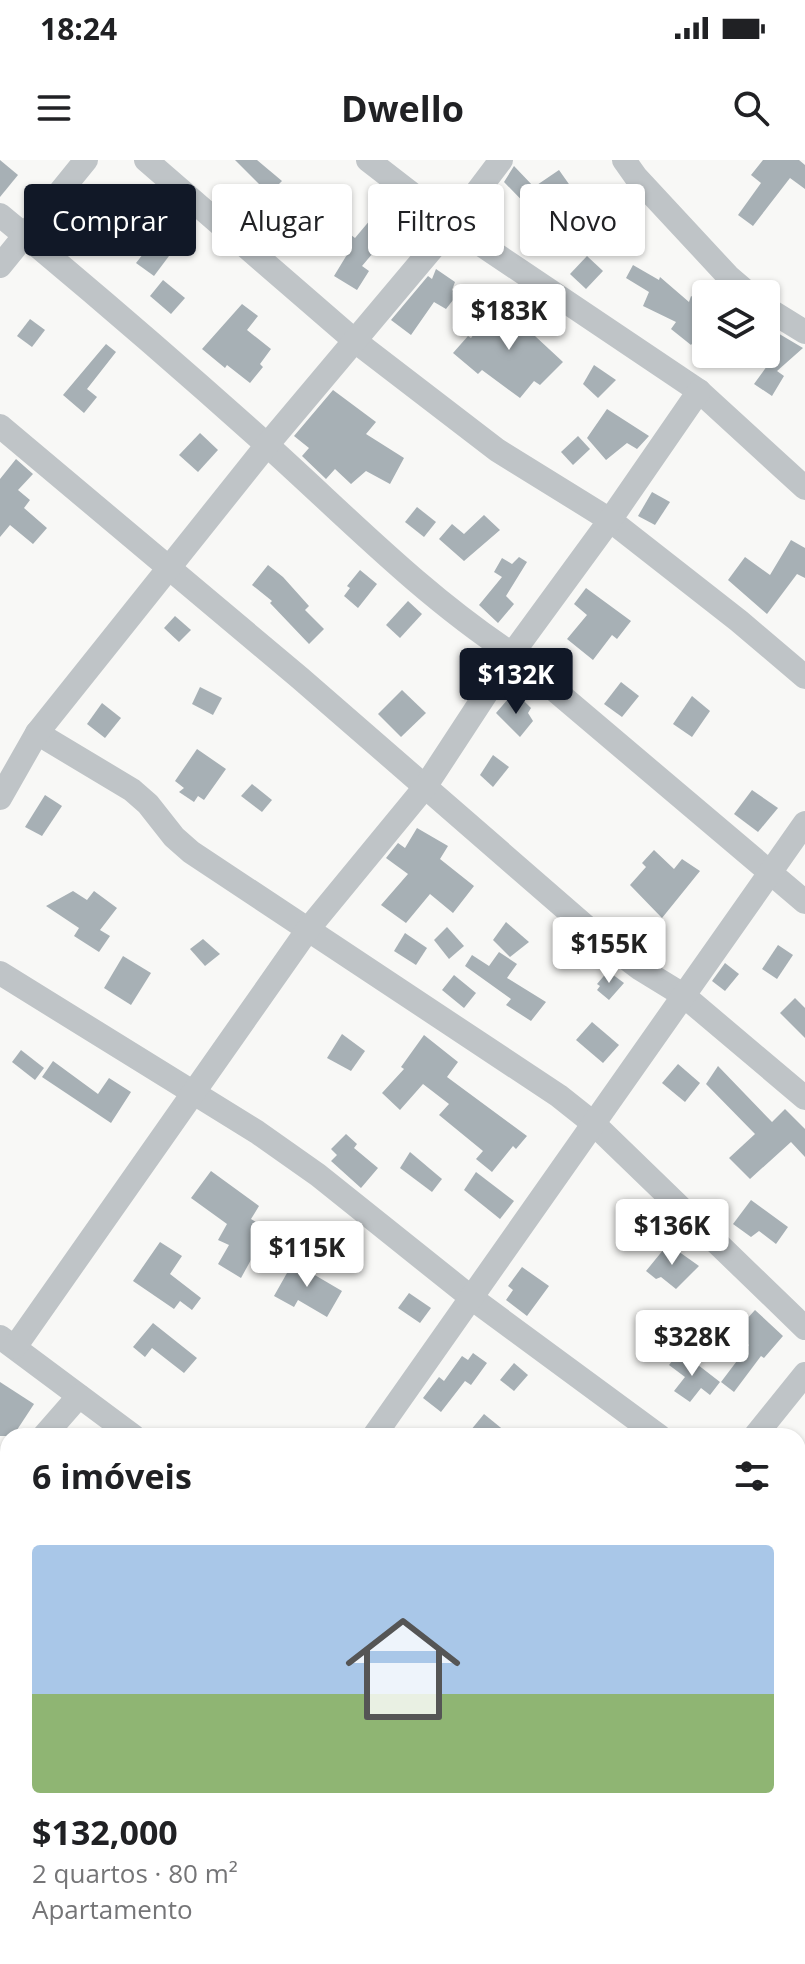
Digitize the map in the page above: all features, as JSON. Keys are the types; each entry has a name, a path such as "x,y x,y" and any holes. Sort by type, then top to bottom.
{"street":[{"path":"0,266 86,160"},
{"path":"146,160 355,341 497,450 610,520 805,677"},
{"path":"368,160 399,184"},
{"path":"483,184 501,160"},
{"path":"624,160 646,188 733,280"},
{"path":"0,215 267,445 430,595 473,629 512,654 805,902"},
{"path":"0,798 9,760 37,733 267,445 426,256"},
{"path":"498,256 699,391 805,488"},
{"path":"780,317 805,332"},
{"path":"122,1428 8,1342 309,928 425,787 512,654 699,391"},
{"path":"0,426 598,937 639,968 683,995 805,1098"},
{"path":"37,733 132,790 191,852 559,1096 593,1123 805,1328"},
{"path":"380,1428 805,823"},
{"path":"0,973 192,1092 318,1175 473,1299 648,1428"},
{"path":"761,1428 805,1374"},
{"path":"51,1428 79,1396"}],"building":[{"path":"0,160 18,175 0,197"},
{"path":"235,160 257,160 282,181 279,184 259,184"},
{"path":"763,160 799,160 805,165 805,189 790,178 753,226 738,215 761,183 751,175"},
{"path":"514,166 531,184 520,184 520,198 504,182"},
{"path":"559,170 569,184 538,184"},
{"path":"368,223 368,256 370,256 362,266 369,271 357,290 334,276 346,256 352,256 352,236 355,238"},
{"path":"141,256 169,256 154,276 136,263"},
{"path":"587,256 603,271 586,289 570,274"},
{"path":"633,265 659,280 660,277 689,302 692,297 691,345 671,329 676,322 643,306 649,292 626,278"},
{"path":"436,269 455,282 452,290 457,295 446,309 434,302 411,335 391,320 428,276 432,279"},
{"path":"163,280 185,298 171,314 150,296"},
{"path":"242,304 258,316 247,330 271,349 260,364 263,367 250,383 202,349"},
{"path":"502,309 520,322 527,312 543,326 535,336 563,362 540,385 534,381 520,398 482,370 478,374 453,353 468,336 471,338 491,311 497,315"},
{"path":"30,319 45,330 32,347 17,336"},
{"path":"780,334 803,348 777,371 784,376 772,396 754,384 766,368 780,368"},
{"path":"106,344 116,352 87,389 97,397 84,413 63,395"},
{"path":"594,365 616,380 598,398 583,384"},
{"path":"333,390 376,422 366,434 404,458 390,484 366,471 351,484 335,469 326,479 302,456 309,448 294,436"},
{"path":"607,409 649,436 637,449 627,443 606,460 587,438"},
{"path":"200,433 218,450 198,472 179,455"},
{"path":"578,436 590,449 573,465 561,452"},
{"path":"16,459 33,474 18,490 30,500 24,508 47,528 33,544 10,525 0,537 0,479"},
{"path":"652,492 670,502 655,525 638,516"},
{"path":"417,507 436,522 424,537 405,522"},
{"path":"484,515 500,530 464,561 439,539 452,524 464,534"},
{"path":"791,540 805,548 805,578 797,574 767,614 728,580 745,557 770,575"},
{"path":"519,557 527,562 506,596 514,604 498,623 479,605 502,577 494,572 502,558 512,564"},
{"path":"268,565 309,606 305,610 324,629 309,644 270,603 272,601 252,585"},
{"path":"360,570 377,584 358,608 344,596 350,588 347,586"},
{"path":"586,588 631,621 617,639 612,635 593,660 567,639 587,615 574,604"},
{"path":"408,601 422,614 400,638 386,625"},
{"path":"175,616 191,630 179,642 164,628"},
{"path":"621,682 639,696 622,717 604,704"},
{"path":"200,687 222,698 213,715 192,704"},
{"path":"402,690 426,713 401,737 378,714"},
{"path":"692,696 710,711 692,737 673,724"},
{"path":"521,698 531,708 528,713 533,721 520,737 496,713 508,699 514,703"},
{"path":"102,703 121,718 105,738 87,724"},
{"path":"197,749 226,769 204,800 198,796 194,802 179,792 184,788 175,781"},
{"path":"493,755 509,767 493,787 480,775"},
{"path":"252,784 272,800 262,812 241,796"},
{"path":"752,790 778,808 758,832 734,814"},
{"path":"45,795 62,806 42,836 25,827"},
{"path":"417,828 448,846 440,859 474,886 453,913 430,894 406,923 381,905 408,874 386,858 398,843 405,848"},
{"path":"654,850 674,869 682,859 700,871 662,918 630,885 646,867 642,863"},
{"path":"73,891 87,900 94,891 117,908 100,930 110,936 99,952 74,936 79,928 46,906"},
{"path":"506,922 529,942 510,957 493,940"},
{"path":"447,927 464,946 449,959 434,940"},
{"path":"405,933 427,948 416,965 394,951"},
{"path":"203,939 220,954 205,966 190,949"},
{"path":"778,945 793,955 777,979 762,969"},
{"path":"499,952 517,964 507,978 546,1002 531,1021 506,1005 511,999 465,966 472,955 489,966"},
{"path":"123,956 151,973 131,1005 104,988"},
{"path":"725,963 739,974 725,991 712,981"},
{"path":"608,971 624,983 609,1000 597,990 600,986 597,984"},
{"path":"454,975 476,993 464,1008 442,990"},
{"path":"795,998 805,1008 805,1038 780,1013"},
{"path":"592,1022 619,1045 603,1063 576,1040"},
{"path":"342,1034 365,1051 351,1071 327,1058"},
{"path":"424,1035 458,1062 447,1077 527,1136 516,1149 513,1146 492,1172 476,1159 483,1151 439,1115 449,1104 423,1084 400,1110 382,1093 404,1069 401,1067"},
{"path":"21,1050 44,1068 35,1080 12,1062"},
{"path":"53,1061 98,1094 109,1078 131,1092 111,1123 42,1077"},
{"path":"678,1064 700,1083 685,1102 662,1083"},
{"path":"718,1066 772,1122 785,1109 805,1129 805,1157 791,1142 750,1179 729,1158 755,1134 706,1084"},
{"path":"346,1134 357,1144 354,1148 378,1168 361,1188 331,1161 337,1155 331,1149"},
{"path":"410,1152 442,1179 432,1192 400,1168"},
{"path":"211,1171 259,1206 251,1219 268,1229 241,1278 218,1264 229,1245 218,1240 227,1224 191,1198"},
{"path":"476,1172 514,1201 500,1219 464,1190"},
{"path":"751,1200 788,1227 776,1244 759,1231 751,1237 733,1224"},
{"path":"160,1242 182,1256 170,1274 201,1298 192,1310 180,1301 174,1309 133,1281"},
{"path":"668,1244 699,1266 676,1289 661,1277 656,1279 646,1271"},
{"path":"296,1257 316,1269 313,1274 342,1291 327,1317 298,1300 294,1307 274,1296"},
{"path":"522,1267 549,1286 527,1316 506,1300 513,1290 508,1286"},
{"path":"409,1293 431,1308 420,1323 398,1308"},
{"path":"755,1310 783,1336 764,1358 761,1356 734,1392 721,1382 749,1345 735,1332"},
{"path":"153,1323 197,1358 184,1373 152,1348 145,1357 133,1347"},
{"path":"680,1351 720,1382 710,1395 701,1388 690,1402 674,1391 685,1377 669,1365"},
{"path":"473,1353 487,1363 471,1385 465,1381 441,1412 423,1398 439,1377 444,1381 462,1356 468,1360"},
{"path":"514,1363 528,1375 514,1391 500,1380"},
{"path":"0,1382 34,1404 18,1428 0,1428"},
{"path":"484,1414 501,1428 473,1428"}]}
